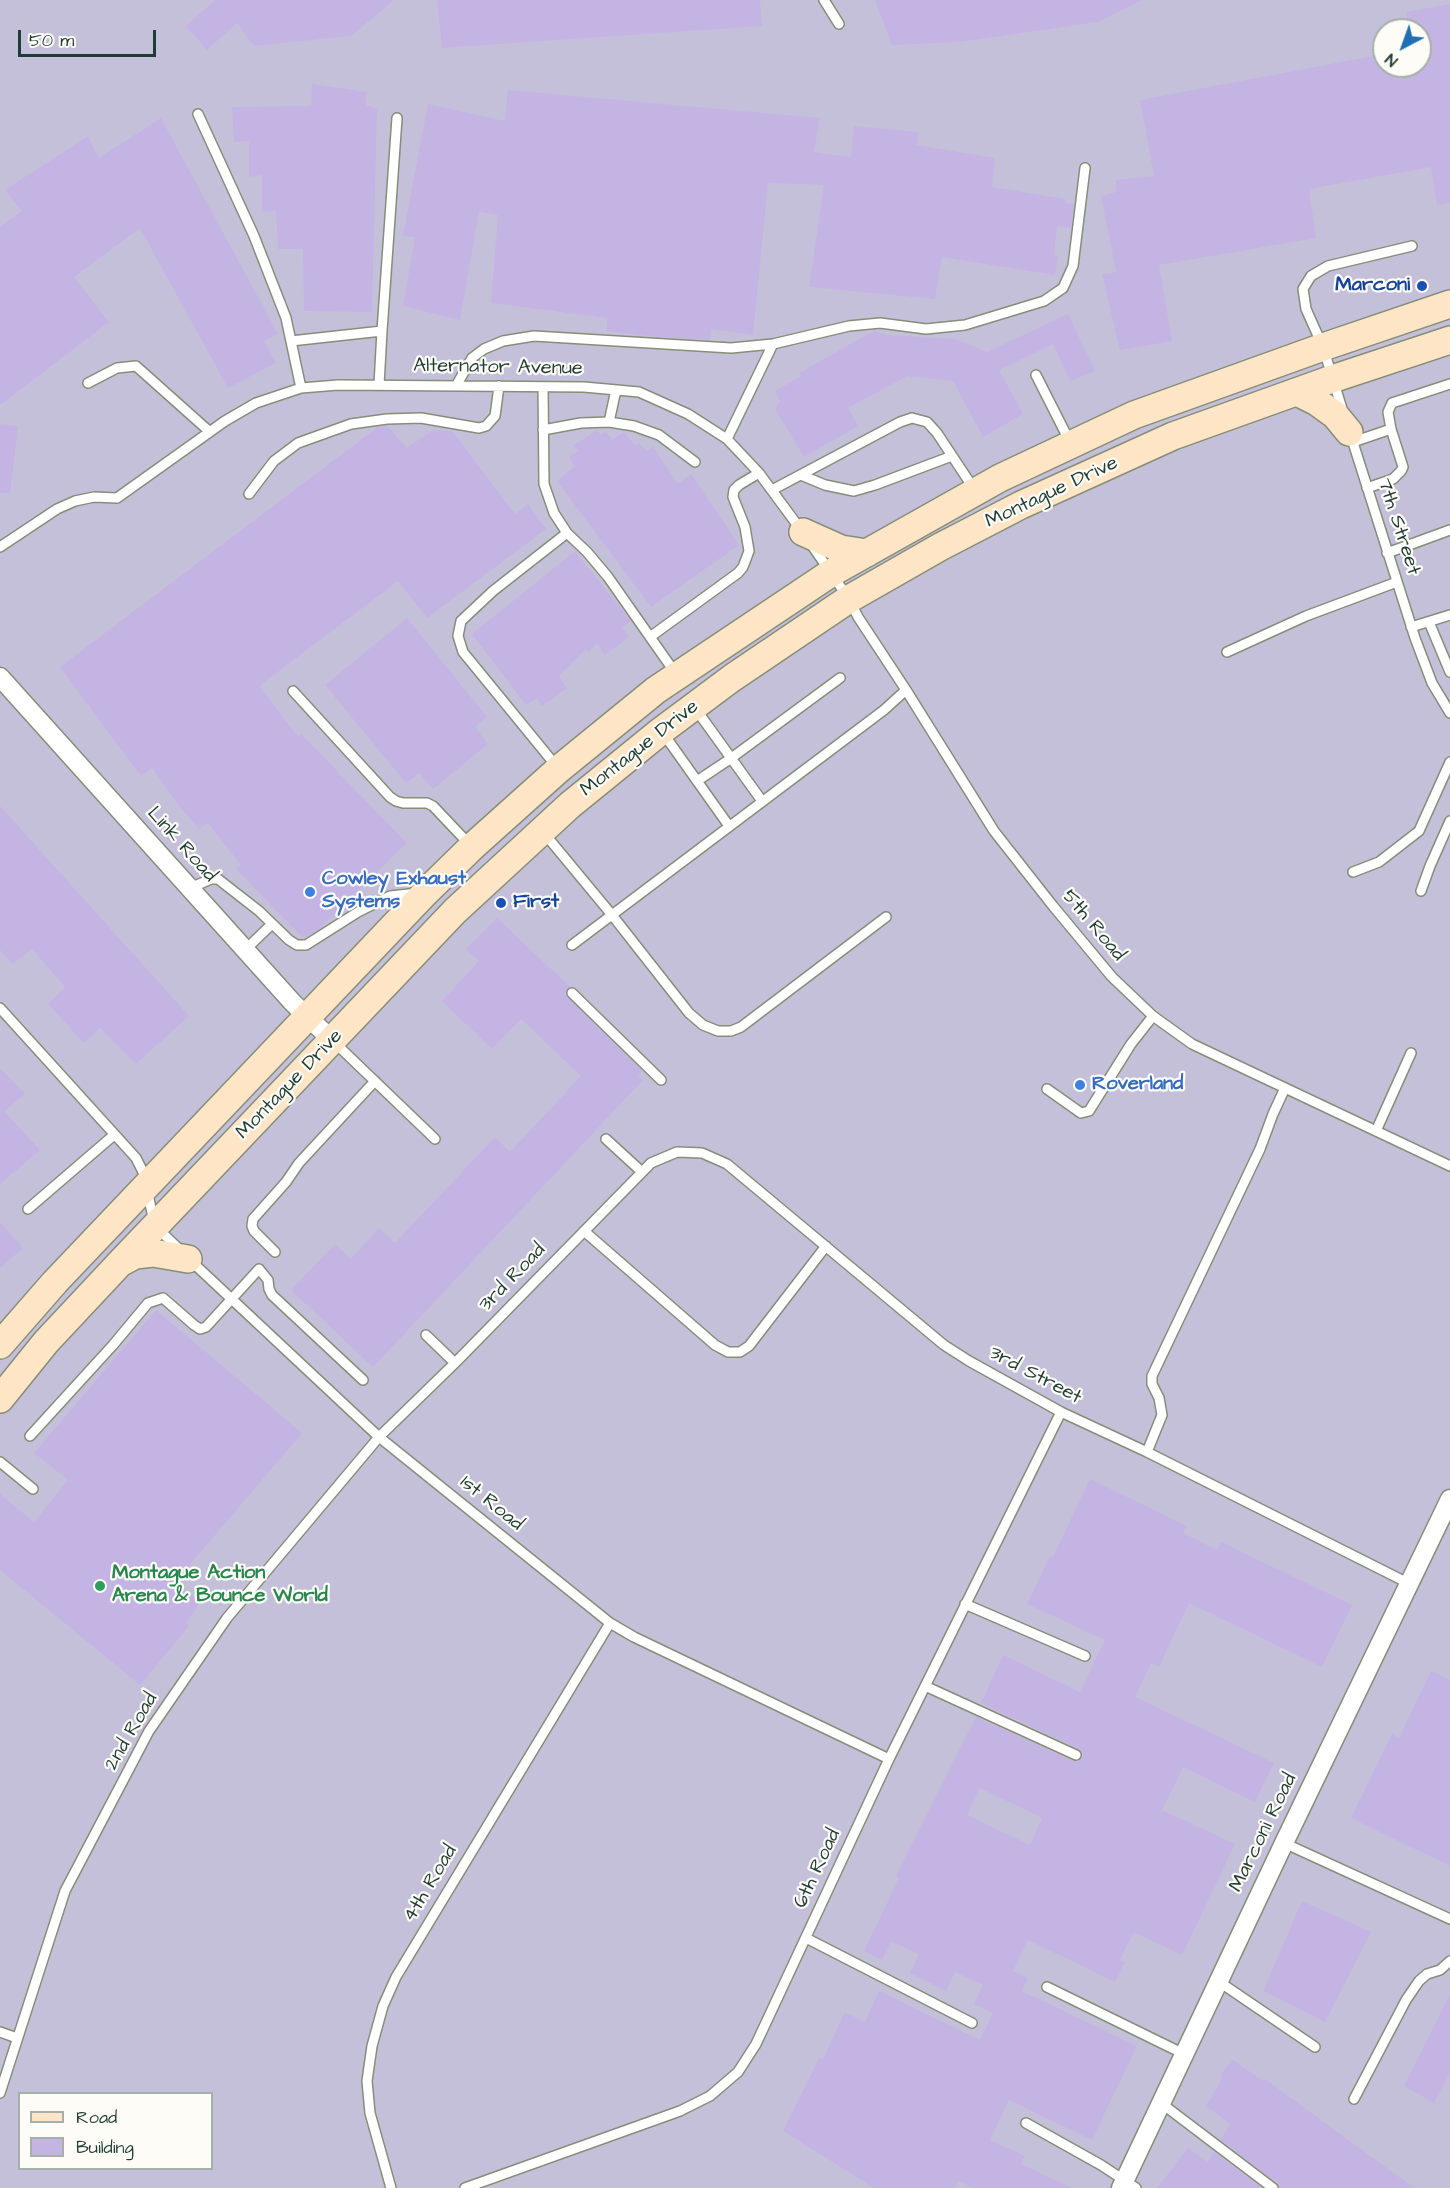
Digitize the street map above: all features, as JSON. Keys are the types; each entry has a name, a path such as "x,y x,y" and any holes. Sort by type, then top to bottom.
{"main road":[{"name":"Montague Drive","path":"3,1336 426,892 472,847 559,769 677,676 831,573 1000,478 1134,415 1450,304"},
{"name":"Montague Drive","path":"0,1399 46,1342 455,911 542,830 661,731 732,678 849,600 940,547 1021,505 1173,436 1450,340"},
{"path":"1297,392 1317,402 1335,416 1351,437"},
{"path":"803,532 841,549 867,553"},
{"path":"120,1263 135,1256 153,1253 188,1259"}],"street":[{"name":"Link Road","path":"0,677 306,1017 332,1040"},
{"name":"Marconi Road","path":"1127,2185 1161,2103 1218,1981 1450,1499"}],"lane":[{"path":"824,0 839,24"},
{"path":"198,114 254,236 286,318 301,388"},
{"path":"379,385 397,118"},
{"path":"456,386 472,358 484,349 503,341 534,336 730,348 773,344 849,326 880,323 926,329 965,325 1044,301 1063,288 1073,266 1085,168"},
{"name":"7th Street","path":"1412,246 1328,266 1311,276 1303,289 1306,309 1323,347 1411,627 1432,683 1446,701 1450,713"},
{"path":"291,341 382,331"},
{"path":"727,439 773,344"},
{"path":"88,383 117,368 136,366 210,432"},
{"path":"1036,375 1071,444"},
{"path":"1367,488 1393,479 1401,471 1402,467 1388,412 1392,403 1450,384"},
{"name":"Alternator Avenue","path":"0,547 57,509 75,501 94,497 117,498 210,432 256,403 301,388 338,385 584,387 639,392 688,414 727,439 759,473 831,573"},
{"path":"249,494 274,461 298,443 351,424 387,419 421,418 479,428 486,426 495,416 499,386"},
{"path":"543,387 544,484 554,513 567,533 608,577 677,676"},
{"path":"609,422 616,390"},
{"path":"772,490 900,422 912,418 927,422 976,491"},
{"path":"543,430 581,423 609,422 634,426 658,435 695,462"},
{"path":"1351,437 1391,429"},
{"path":"801,475 825,485 854,491 952,456"},
{"path":"650,637 743,567 749,551 745,527 733,497 734,490 759,473"},
{"path":"1388,553 1450,530"},
{"path":"559,769 463,652 458,636 462,621 477,606 567,533"},
{"name":"5th Road","path":"831,573 994,831 1112,977 1153,1016 1192,1044 1450,1166"},
{"path":"1227,652 1306,616 1397,582"},
{"path":"1411,627 1450,615"},
{"path":"1429,622 1450,672"},
{"path":"697,781 840,678"},
{"path":"572,945 906,690"},
{"path":"293,691 390,797 403,803 427,803 472,847"},
{"path":"694,706 762,801"},
{"path":"661,731 729,826"},
{"path":"1353,872 1379,862 1419,831 1450,762"},
{"path":"1421,891 1450,821"},
{"path":"542,830 689,1013 703,1025 718,1031 731,1031 741,1027 886,917"},
{"path":"190,888 211,879 218,879 297,945 306,945 358,912 390,896 426,892"},
{"path":"245,950 272,924"},
{"path":"572,993 661,1080"},
{"path":"0,1008 136,1158 147,1186 155,1226"},
{"path":"1047,1089 1081,1113 1089,1112 1131,1044 1153,1016"},
{"path":"332,1040 435,1139"},
{"path":"1376,1131 1411,1053"},
{"path":"275,1252 254,1231 253,1219 282,1188 298,1163 375,1081"},
{"path":"1147,1452 1162,1415 1159,1398 1152,1384 1152,1376 1255,1159 1272,1114 1286,1088"},
{"path":"28,1209 114,1135"},
{"path":"606,1139 642,1172"},
{"name":"3rd Street","path":"677,1152 702,1153 727,1164 944,1345 1061,1412 1147,1452 1410,1584"},
{"name":"3rd Road","path":"379,1437 455,1363 651,1163 677,1152"},
{"name":"1st Road","path":"155,1226 379,1437 610,1623 634,1637 889,1759"},
{"path":"584,1231 715,1344 728,1352 740,1352 749,1346 826,1246"},
{"path":"30,1436 148,1303 163,1298 200,1329 206,1327 259,1269 268,1280 272,1295 363,1380"},
{"path":"426,1335 455,1363"},
{"name":"6th Road","path":"465,2188 680,2111 710,2096 738,2072 756,2044 889,1759 1061,1412"},
{"name":"2nd Road","path":"0,2093 65,1891 149,1731 227,1618 379,1437"},
{"path":"0,1462 33,1489"},
{"path":"965,1605 1085,1656"},
{"name":"4th Road","path":"391,2188 370,2113 367,2081 372,2046 383,2006 396,1977 610,1623"},
{"path":"925,1686 1076,1755"},
{"path":"1284,1842 1450,1919"},
{"path":"806,1938 972,2023"},
{"path":"1354,2099 1406,2000 1419,1981 1427,1974 1440,1970 1450,1961"},
{"path":"1218,1981 1315,2047"},
{"path":"1047,1987 1184,2054"},
{"path":"0,2032 17,2038"},
{"path":"1161,2103 1273,2188"},
{"path":"1026,2123 1127,2185"}],"shaded area":[{"path":"0,0 1450,0 1450,2188 0,2188"}],"building":[{"path":"215,0 394,0 351,36 254,46 237,23 207,50 186,26"},
{"path":"437,0 760,0 762,26 442,48"},
{"path":"875,0 1143,0 1098,22 960,42 892,45"},
{"path":"1450,4 1450,203 1437,205 1431,167 1309,189 1316,238 1159,265 1172,341 1120,350 1102,274 1116,272 1101,196 1116,192 1116,180 1154,176 1140,100 1372,56 1372,78 1432,78 1432,18 1407,18 1406,12"},
{"path":"312,84 366,92 366,105 377,109 372,312 304,311 303,249 278,249 276,211 262,212 262,175 249,177 249,141 234,142 232,107 311,106"},
{"path":"508,90 820,118 814,152 851,157 854,126 918,132 917,145 995,158 992,187 1065,199 1065,203 1074,204 1071,228 1057,226 1054,255 1058,256 1055,275 942,257 935,299 809,287 824,185 768,183 753,335 711,329 710,340 607,331 607,318 491,303 498,215 479,212 460,320 403,306 415,237 403,236 428,104 505,121"},
{"path":"161,118 278,334 264,341 276,363 228,388 140,228 74,277 109,322 0,405 0,227 22,211 5,190 88,136 99,158"},
{"path":"1068,314 1095,371 1070,381 1053,344 999,370 1023,414 983,437 953,381 907,376 848,408 858,426 804,457 775,409 780,401 775,391 801,376 799,373 875,330 886,335 956,339 987,352"},
{"path":"0,424 18,426 10,493 0,493"},
{"path":"387,426 407,448 433,430 452,431 515,514 528,504 546,529 427,618 398,581 259,686 298,737 301,734 407,843 319,929 303,938 236,869 241,865 208,823 199,829 152,768 141,776 60,667 378,427"},
{"path":"597,430 601,435 606,432 612,440 624,432 635,446 639,443 647,451 653,447 678,484 691,474 739,545 651,607 557,481 575,466 569,457 578,451 574,445"},
{"path":"575,551 631,621 622,627 629,637 605,655 597,644 588,652 586,649 559,676 567,688 542,706 537,698 526,705 472,634"},
{"path":"407,618 487,717 475,727 488,744 433,789 419,773 406,783 325,685"},
{"path":"0,806 189,1016 136,1064 100,1028 84,1043 48,1004 65,987 32,949 13,964 0,950"},
{"path":"497,918 570,987 564,994 642,1071 638,1075 643,1080 373,1367 291,1290 335,1244 351,1259 379,1228 395,1243 495,1137 510,1152 581,1076 521,1019 492,1049 442,1001 479,961 466,949"},
{"path":"0,1068 25,1094 4,1111 40,1150 0,1184"},
{"path":"0,1222 23,1248 0,1268"},
{"path":"156,1310 302,1433 175,1582 200,1602 186,1623 189,1626 140,1685 0,1570 0,1494 34,1522 68,1480 34,1453"},
{"path":"1090,1479 1187,1526 1183,1533 1217,1550 1221,1542 1352,1605 1322,1667 1189,1603 1159,1667 1151,1663 1135,1697 1274,1763 1255,1802 1183,1767 1162,1810 1235,1844 1182,1955 1134,1932 1120,1960 1125,1962 1115,1982 1028,1940 1013,1971 1028,1978 1022,1991 1137,2046 1092,2140 1009,2100 990,2140 1025,2156 1021,2164 1072,2188 972,2188 958,2181 955,2188 874,2188 783,2131 819,2058 823,2059 845,2012 865,2022 879,1991 980,2040 993,2013 974,2004 983,1985 955,1972 946,1991 910,1973 919,1954 891,1941 882,1960 864,1951 899,1878 896,1876 976,1717 1073,1761 1077,1762 1082,1758 1083,1754 1079,1749 981,1703 1003,1655 1080,1692 1105,1640 1027,1604 1050,1556 1053,1557","holes":["980,1788 1042,1818 1030,1845 967,1815"]},
{"path":"1431,1671 1450,1680 1450,1866 1351,1818 1392,1734 1399,1738"},
{"path":"1302,1901 1371,1932 1325,2022 1263,1991"},
{"path":"1450,1994 1450,2072 1434,2103 1404,2086"},
{"path":"1232,2059 1263,2081 1265,2079 1414,2188 1280,2188 1277,2183 1221,2140 1230,2124 1206,2106 1222,2079 1221,2074"},
{"path":"1188,2148 1208,2162 1214,2152 1262,2188 1157,2188"}],"place":[{"name":"Marconi","path":"1422,286"},
{"name":"Cowley Exhaust Systems","path":"310,892"},
{"name":"First","path":"501,903"},
{"name":"Roverland","path":"1080,1085"},
{"name":"Montague Action Arena & Bounce World","path":"100,1586"}]}
